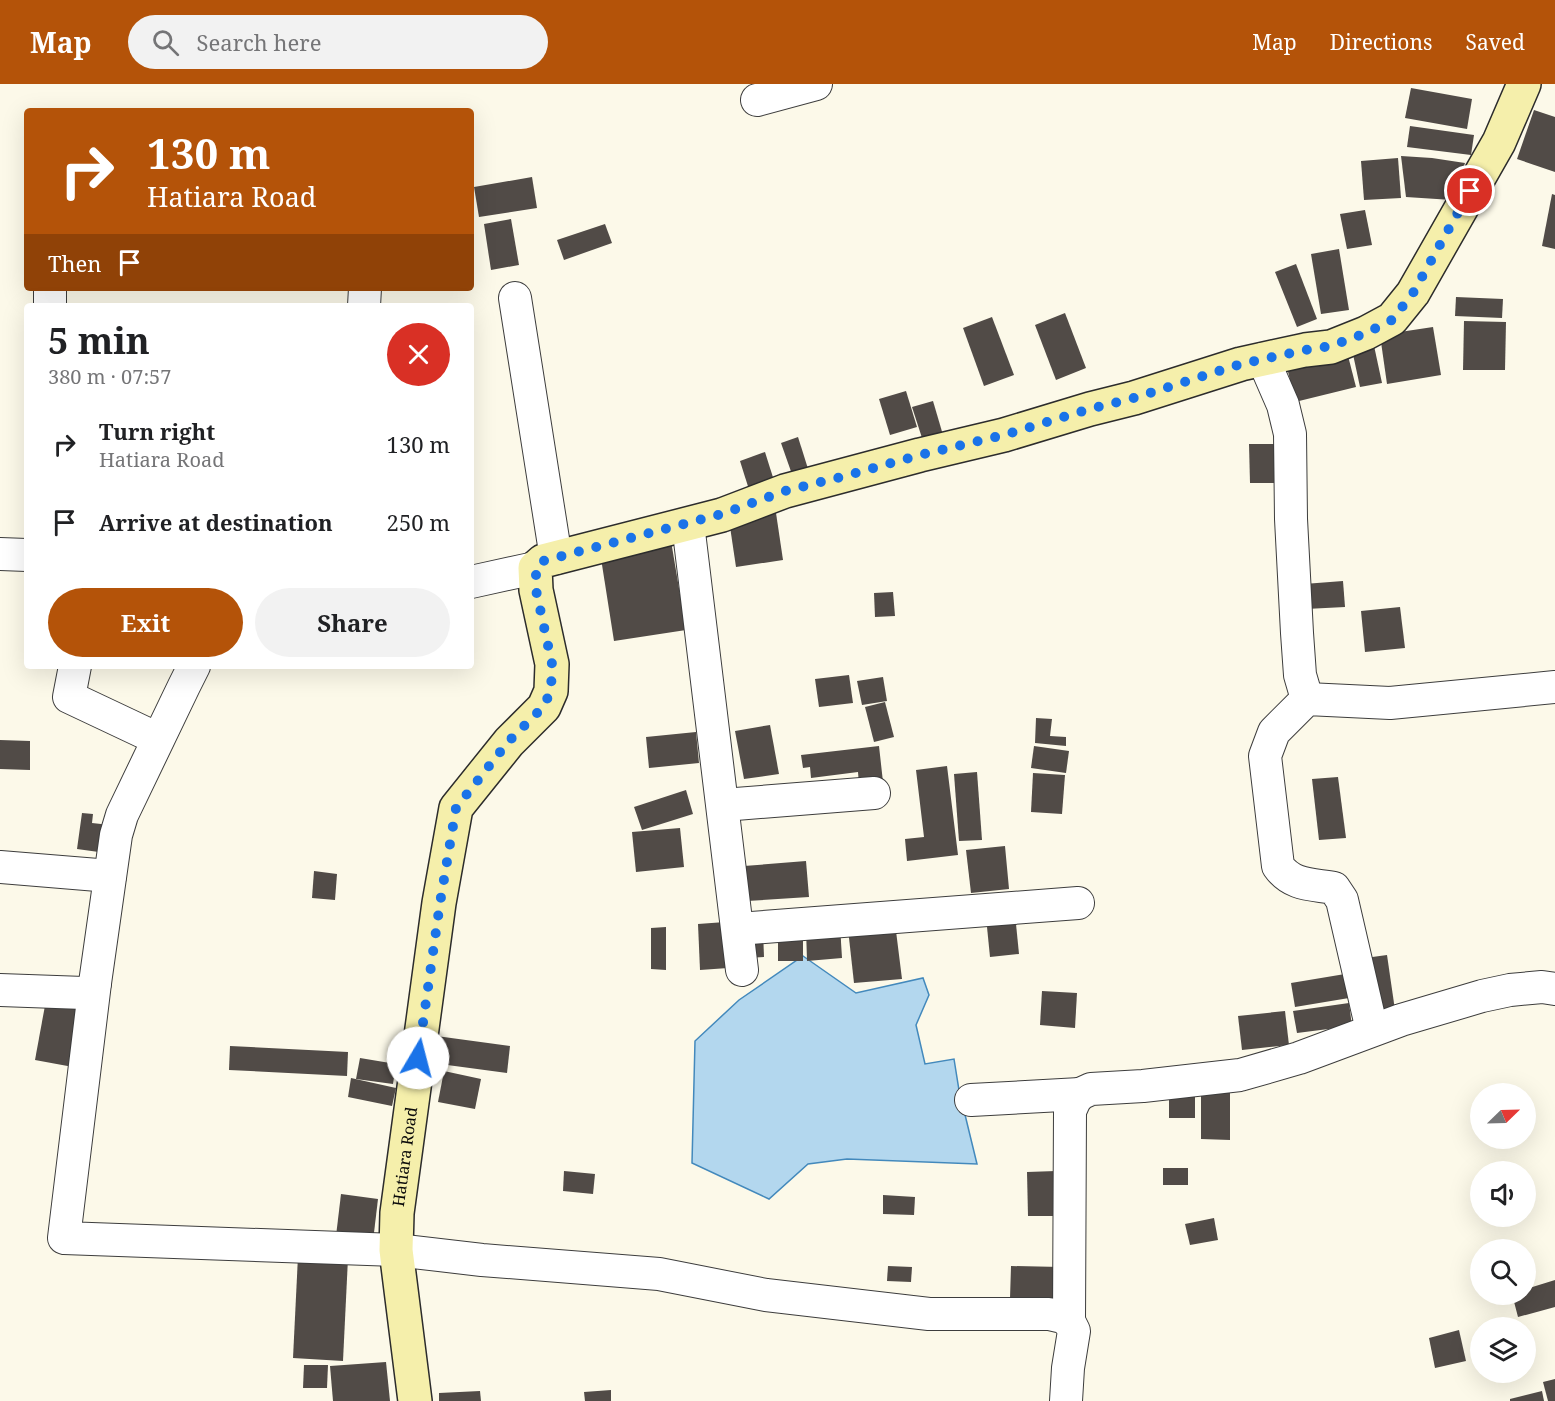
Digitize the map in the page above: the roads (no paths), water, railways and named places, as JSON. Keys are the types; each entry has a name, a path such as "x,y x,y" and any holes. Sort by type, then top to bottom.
{"street":[{"path":"757,100 816,84"},
{"path":"474,581 688,524 785,491 1004,435 1134,398 1241,364 1331,346 1366,333 1392,320 1413,293 1499,142 1524,84"},
{"path":"515,298 546,563"},
{"path":"1263,359 1283,405 1290,434 1291,519 1297,633 1300,675 1307,699"},
{"path":"688,524 742,970"},
{"path":"0,554 24,555"},
{"name":"Hatiara Road","path":"416,1401 396,1250 397,1213 440,903 456,808 508,742 543,707 551,691 552,664 536,590 546,563"},
{"path":"74,669 69,697 158,739"},
{"path":"193,669 122,815 116,835 95,983 64,1238 396,1250 482,1260 659,1274 766,1295 870,1308 930,1314 1049,1314 1069,1321"},
{"path":"1372,1030 1342,900 1334,888 1295,881 1285,875 1278,866 1265,756 1274,732 1307,699 1390,703 1555,687"},
{"path":"723,805 874,793"},
{"path":"0,867 110,876"},
{"path":"738,929 1078,903"},
{"path":"0,990 84,993 92,989 95,983"},
{"path":"971,1100 1080,1094 1091,1089 1143,1086 1240,1075 1299,1058 1372,1030 1482,996 1510,990 1542,987 1555,989"},
{"path":"1066,1401 1074,1331 1069,1321 1071,1111 1080,1094"}],"water":[{"path":"803,956 856,993 923,978 929,995 916,1025 925,1064 954,1059 977,1164 847,1159 808,1164 769,1199 692,1163 695,1041 739,1000"}]}
